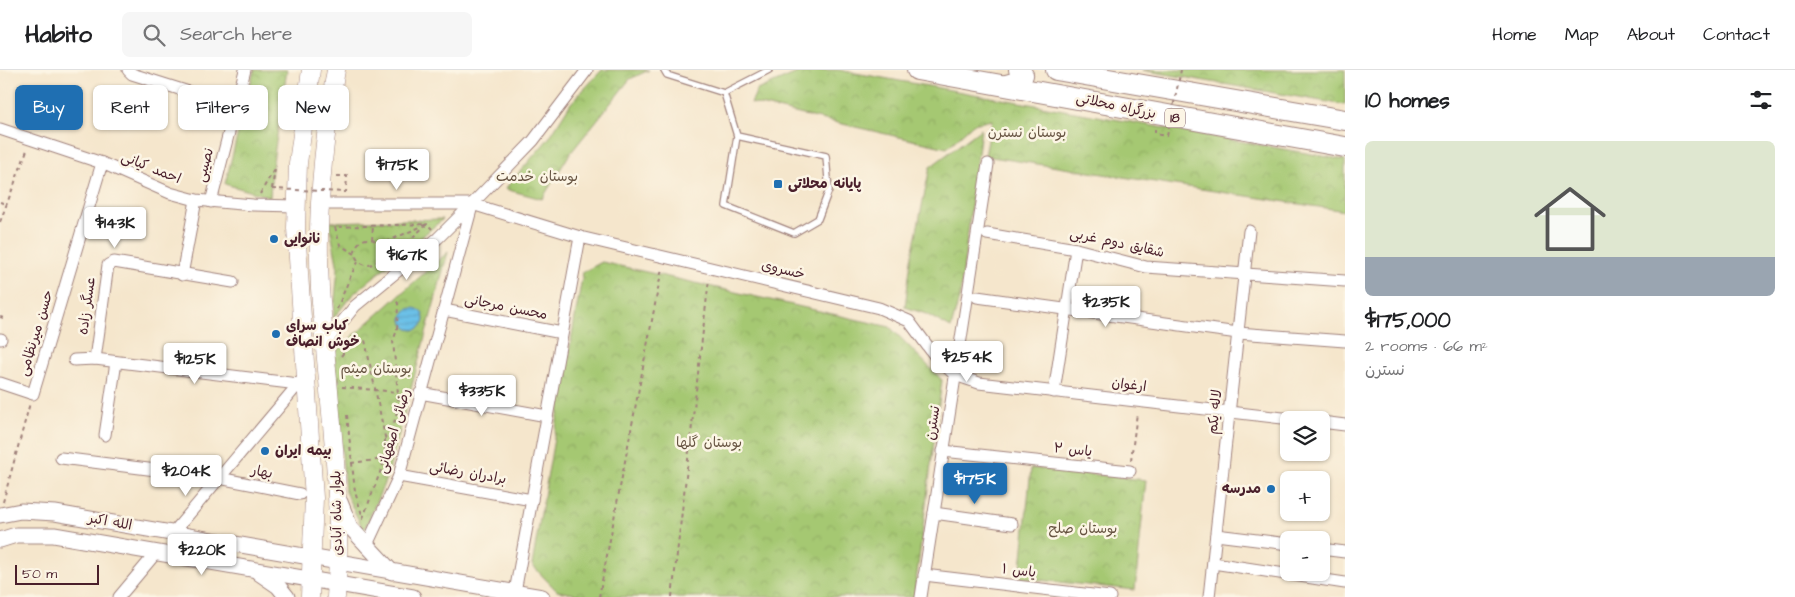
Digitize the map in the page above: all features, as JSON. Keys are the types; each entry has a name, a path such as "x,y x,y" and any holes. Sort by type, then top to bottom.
{"highway":[{"name":"بزرگراه محلاتی","path":"917,70 1345,148"},
{"path":"1006,85 1020,81 1023,75 1019,70"},
{"name":"بزرگراه محلاتی","path":"1056,70 1345,120"},
{"path":"1087,100 1077,90 1079,82 1092,76"}],"main road":[{"name":"بلوار شاه آبادی","path":"311,588 314,498 302,380 296,206 298,163 312,72"},
{"name":"بلوار شاه آبادی","path":"335,74 324,150 320,286 338,497 337,590"},
{"path":"338,497 350,527 366,547 392,572"},
{"name":"الله اکبر","path":"1,509 55,513 542,597"},
{"path":"156,553 172,533"},
{"name":"الله اکبر","path":"0,540 16,536 54,536 253,570 311,588 393,594"},
{"path":"253,570 278,586 287,597"},
{"path":"364,597 393,594 413,597"}],"street":[{"name":"نصیبی","path":"241,85 245,70"},
{"path":"325,343 355,306 438,238 533,141 588,70"},
{"path":"128,71 178,88"},
{"name":"احمد کیانی","path":"0,130 31,138 102,163 170,193 196,200 253,205 296,206"},
{"name":"نصیبی","path":"211,202 230,130"},
{"name":"حسن میرنظامی","path":"33,394 102,163"},
{"name":"نسترن","path":"921,597 988,164"},
{"path":"182,275 196,200"},
{"name":"خسروی","path":"321,204 472,204 580,237 879,308 908,321 935,356 955,375"},
{"name":"رضائی اصفهانی","path":"366,547 399,476 472,204"},
{"name":"لاله یکم","path":"1209,597 1230,413 1242,274 1249,231"},
{"name":"شقایق دوم غربی","path":"987,234 1076,249 1146,267 1345,282"},
{"path":"515,592 580,237"},
{"path":"1054,392 1076,249"},
{"name":"عسگر زاده","path":"95,359 108,265 114,262 182,275 234,282"},
{"path":"977,297 1238,333 1345,341"},
{"name":"محسن مرجانی","path":"444,310 562,333"},
{"path":"74,360 95,359 302,380"},
{"path":"105,435 116,362"},
{"name":"ارغوان","path":"955,375 979,383 1280,418"},
{"path":"172,533 302,380"},
{"path":"0,383 33,394"},
{"path":"420,393 547,416"},
{"path":"1330,423 1345,425"},
{"name":"یاس ۲","path":"943,451 1130,471"},
{"name":"بهار","path":"61,458 220,478 300,494"},
{"name":"برادران رضائی","path":"399,476 532,500"},
{"path":"934,513 1012,524"},
{"path":"1216,534 1280,543"},
{"path":"1330,550 1345,552"},
{"path":"118,597 156,553"},
{"path":"1213,563 1345,583"},
{"name":"یاس ۱","path":"924,575 1110,597"}],"lane":[{"path":"664,70 667,75 724,93 769,70"},
{"path":"724,93 737,136 726,206 794,233 818,219 829,190 826,156 737,136"}],"path":[{"path":"1154,134 1167,136 1181,70"},
{"path":"0,222 31,138"},
{"path":"253,205 276,166 272,188 346,192 347,176 333,176"},
{"path":"0,202 6,204"},
{"path":"355,254 360,242 372,240 379,245 381,253 378,261 370,265 359,261 355,254 340,245 335,227 427,224"},
{"path":"385,242 391,257 427,224"},
{"path":"379,245 427,224"},
{"path":"372,240 373,226"},
{"path":"599,597 664,257"},
{"path":"336,313 354,268 359,261"},
{"path":"672,597 711,268"},
{"path":"385,437 390,439 399,404 393,341 397,330 399,310 398,304 394,300"},
{"path":"0,317 4,318"},
{"path":"341,364 340,357 354,340 365,340 385,437 386,459 363,518 355,492 347,415"},
{"path":"341,380 342,387 375,388 398,392"},
{"name":"حسن میرنظامی","path":"1,509 33,394"},
{"path":"1130,471 1139,401"},
{"path":"351,463 386,459"}],"green space":[{"path":"254,70 287,70 285,85 278,85 278,129 270,197 225,184 239,130 268,130 268,85 250,85"},
{"name":"بوستان خدمت","path":"602,70 649,70 630,79 569,155 542,199 505,189 549,138 571,103"},
{"name":"بوستان نسترن","path":"804,70 838,70 1345,160 1345,211 985,156 992,120 973,124 947,148 751,103 757,90"},
{"path":"1142,70 1345,70 1345,105"},
{"path":"981,129 960,295 951,328 926,314 905,307 911,260 930,167"},
{"path":"443,219 352,295 333,319 338,269 329,222"},
{"name":"بوستان میثم","path":"448,252 388,474 364,531 345,492 334,353"},
{"name":"بوستان گلها","path":"602,262 890,327 942,380 914,597 591,597 557,591 532,565 583,272"},
{"name":"بوستان صلح","path":"1031,468 1146,480 1135,590 1020,578"}],"water":[{"path":"413,308 421,311 424,319 421,327 413,330 405,327 402,319 405,311"}],"place":[{"name":"پایانه محلاتی","path":"778,184"},
{"name":"نانوایی","path":"274,239"},
{"name":"کباب سرای خوش انصاف","path":"276,334"},
{"name":"بیمه ایران","path":"265,451"},
{"name":"مدرسه","path":"1271,489"}]}
